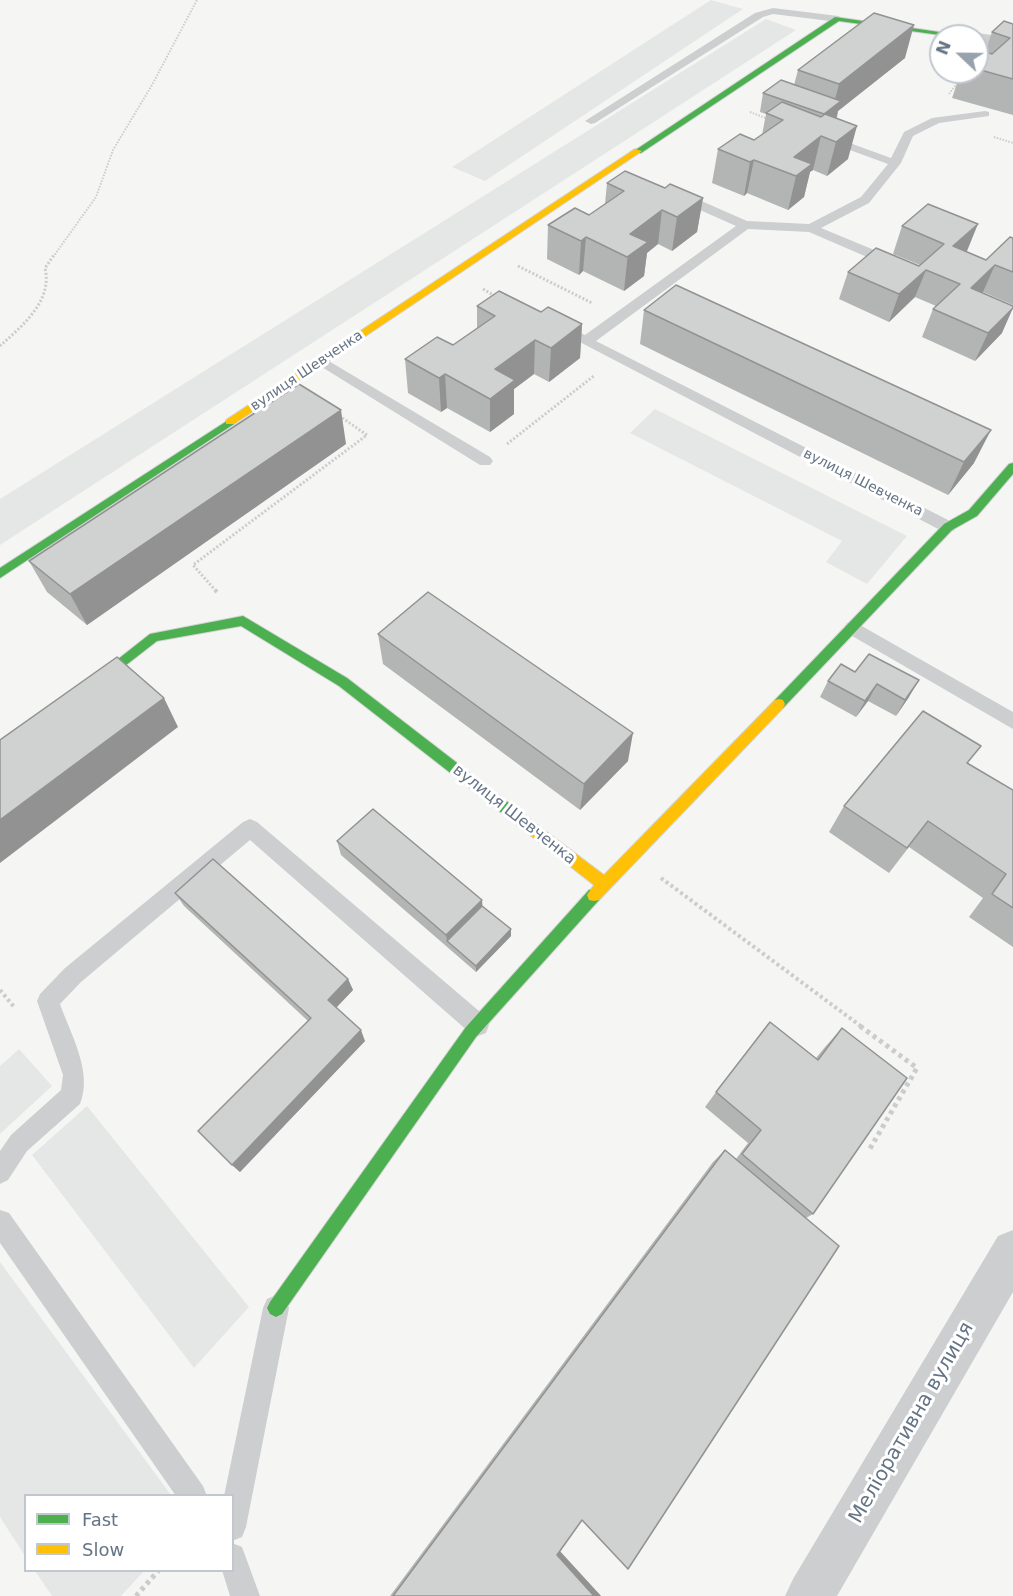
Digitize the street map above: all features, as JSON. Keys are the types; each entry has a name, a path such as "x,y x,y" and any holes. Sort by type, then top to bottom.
{"street":[{"path":"838,19 929,31"},
{"name":"вулиця Шевченка","path":"0,574 488,251 619,171 716,100 838,19"},
{"path":"989,40 1013,43"},
{"path":"276,1308 478,1025 604,884 853,628 948,526 973,513 1013,467"},
{"name":"вулиця Шевченка","path":"73,699 154,637 243,621 343,682 604,884"},
{"name":"Меліоративна вулиця","path":"810,1596 1013,1251"}],"lane":[{"path":"591,121 759,15 773,11 838,19"},
{"path":"811,228 866,200 895,163 908,134 936,120 985,114"},
{"path":"832,140 895,163"},
{"path":"669,192 745,225 811,228 879,256"},
{"path":"586,341 745,225"},
{"name":"вулиця Шевченка","path":"549,322 948,526"},
{"path":"322,361 485,461"},
{"path":"853,628 1013,721"},
{"path":"0,1172 19,1143 72,1096 74,1075 48,1001 73,975 250,828 478,1025"},
{"path":"0,1222 193,1494"},
{"path":"234,1517 276,1308"},
{"path":"234,1564 244,1596"}],"path":[{"path":"0,346 32,317 48,281 45,268 96,197 113,150 152,85 197,0"},
{"path":"716,100 768,119"},
{"path":"488,251 619,316"},
{"path":"453,275 549,322"},
{"path":"485,461 618,357"},
{"path":"203,577 193,565 367,435 321,404 344,374"},
{"path":"632,856 917,1068 868,1152"},
{"path":"136,1596 157,1572"}],"shaded area":[{"path":"711,0 743,9 485,181 452,167"},
{"path":"766,19 796,30 0,545 0,499"},
{"path":"655,409 907,536 867,584 826,562 842,541 630,433"},
{"path":"19,1049 52,1086 0,1134 0,1066"},
{"path":"87,1106 249,1307 194,1368 32,1155"},
{"path":"0,1262 170,1494 24,1494 24,1554 0,1517"},
{"path":"36,1572 143,1572 121,1596 52,1596"}],"building":[{"path":"874,13 914,25 839,84 798,70"},
{"path":"1004,21 1013,24 1013,79 989,72 989,53 992,54 1010,38 992,32"},
{"path":"781,80 841,101 824,114 763,93"},
{"path":"782,102 821,117 825,114 857,126 836,142 821,136 794,157 812,164 796,176 754,160 750,162 718,149 740,134 754,140 783,120 766,113"},
{"path":"625,171 665,188 670,184 703,198 677,217 662,210 630,234 648,242 627,257 586,237 581,241 548,225 575,208 589,215 624,191 607,183"},
{"path":"928,204 978,224 953,246 986,260 1010,237 1013,238 1013,272 995,265 971,288 1013,306 988,333 933,309 960,284 926,270 899,294 848,272 876,248 919,266 944,244 902,226"},
{"path":"676,285 991,430 964,462 644,310"},
{"path":"499,291 541,312 548,307 582,324 551,348 535,340 495,369 515,380 490,399 445,374 439,378 405,359 437,337 453,345 495,316 477,306"},
{"path":"299,384 341,410 70,594 29,561"},
{"path":"428,592 633,733 584,784 378,634"},
{"path":"869,654 919,680 905,700 877,684 865,701 828,681 841,664 855,672"},
{"path":"117,657 164,698 0,820 0,740"},
{"path":"923,711 981,746 967,763 1013,790 1013,908 992,894 1006,874 928,821 907,848 844,806"},
{"path":"373,809 482,900 446,935 337,841"},
{"path":"213,859 348,979 328,1000 361,1030 232,1165 198,1131 311,1018 175,893"},
{"path":"482,906 511,929 476,966 447,941"},
{"path":"770,1022 818,1060 842,1028 907,1078 813,1214 742,1154 761,1130 716,1092"},
{"path":"725,1150 839,1246 628,1569 582,1520 557,1555 594,1596 393,1596"}],"traffic: fast":[{"path":"638,151 838,19 929,31"},
{"path":"0,574 230,422"},
{"path":"779,704 948,527 973,513 1013,467"},
{"path":"86,689 154,637 243,621 343,682 535,831"},
{"path":"276,1308 471,1032 594,895"}],"traffic: slow":[{"path":"230,422 638,151"},
{"path":"594,895 779,704"},
{"path":"535,831 604,884"}]}
